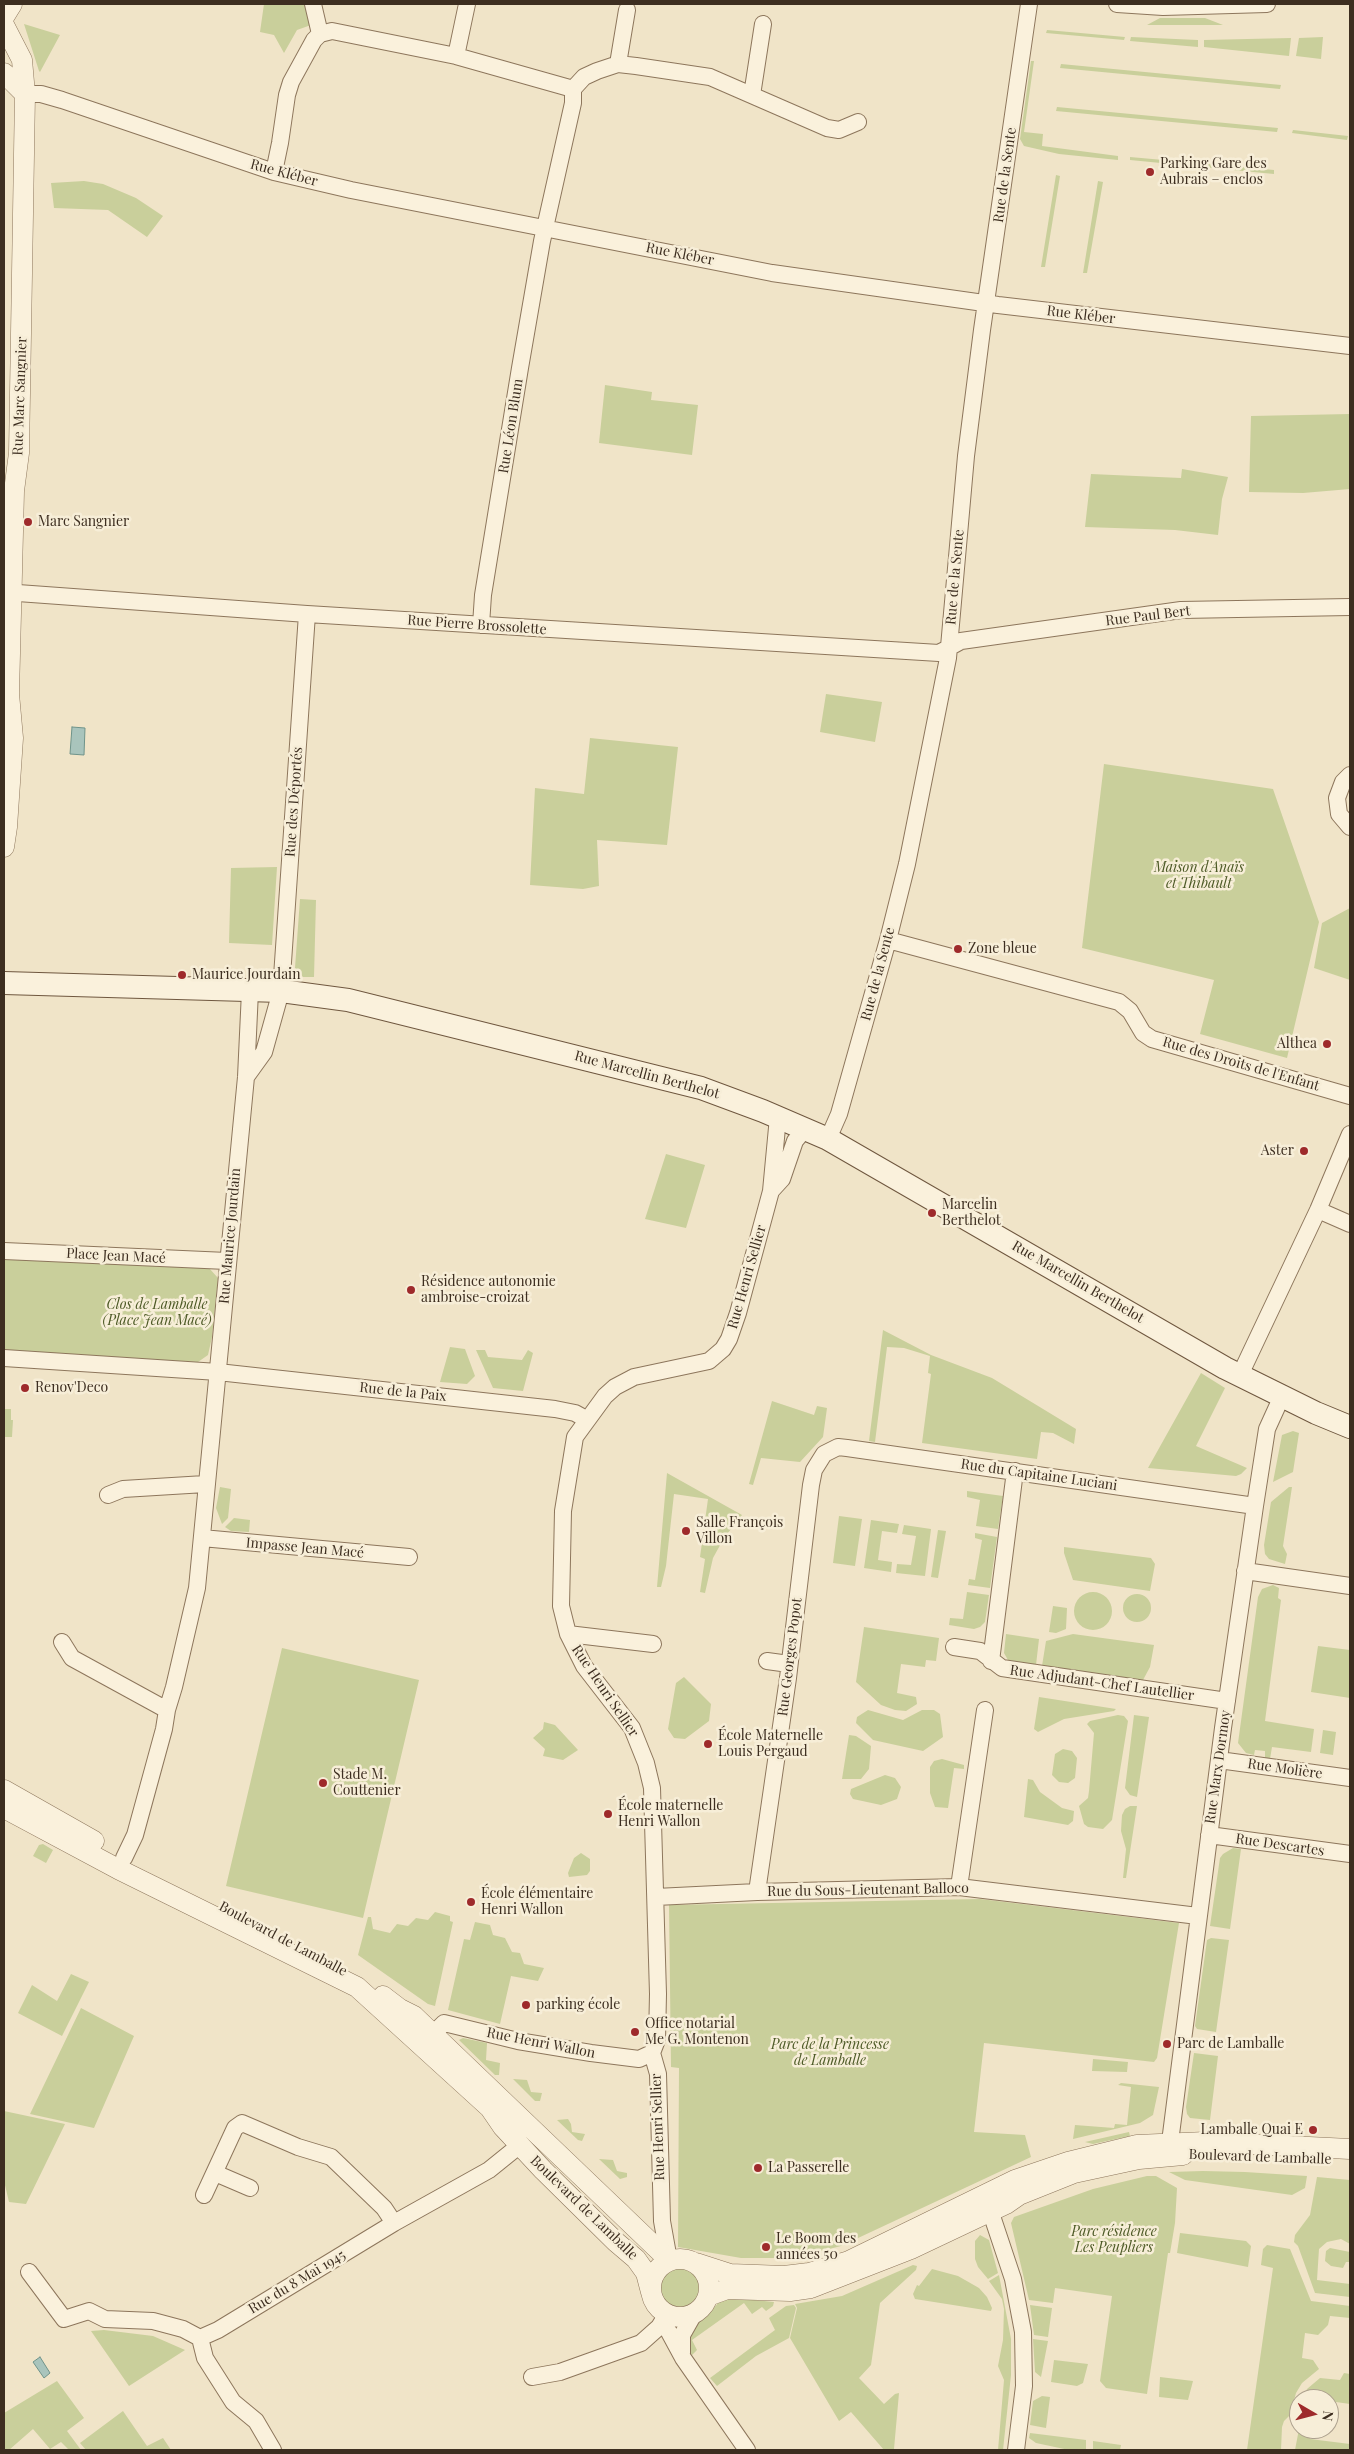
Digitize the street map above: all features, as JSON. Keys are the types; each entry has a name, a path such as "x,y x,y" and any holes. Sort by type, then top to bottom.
{"main road":[{"name":"Rue Marcellin Berthelot","path":"4,983 281,991 379,1006 701,1088 778,1117 828,1139 1240,1375 1350,1427"}],"street":[{"path":"4,17 12,4"},
{"path":"313,4 320,34"},
{"path":"456,56 467,4"},
{"name":"Rue de la Sente","path":"828,1139 839,1114 888,940 909,854 949,647 966,456 1029,4"},
{"path":"1117,4 1163,7 1267,4"},
{"path":"618,64 627,10"},
{"path":"752,96 763,24"},
{"name":"Rue Marc Sangnier","path":"4,25 22,60 25,94 19,453 14,491 8,593 8,694 13,738 8,827 4,847"},
{"path":"274,172 289,88 314,40 320,34 332,31 456,56 573,88 584,77 618,64 710,77 827,128 839,130 858,122"},
{"path":"4,73 25,94"},
{"name":"Rue Léon Blum","path":"481,625 483,595 544,227 574,103 573,88"},
{"name":"Rue Kléber","path":"25,94 41,94 62,100 274,172 352,190 772,273 986,304 1350,346"},
{"name":"Rue Pierre Brossolette","path":"8,593 307,614 939,653 949,647"},
{"name":"Rue Paul Bert","path":"949,647 961,641 1181,610 1350,607"},
{"name":"Rue des Déportés","path":"281,991 307,614"},
{"path":"1350,775 1343,782 1337,798 1339,814 1350,827"},
{"name":"Rue des Droits de l'Enfant","path":"888,940 1120,1002 1130,1011 1144,1033 1152,1039 1350,1096"},
{"name":"Rue Maurice Jourdain","path":"121,1863 135,1835 164,1729 197,1588 205,1484 218,1372 227,1261 246,1078 250,991"},
{"name":"Rue Maurice Jourdain","path":"246,1078 264,1052 281,991"},
{"name":"Rue Henri Sellier","path":"669,2260 662,2221 658,2074 652,2053 657,2040 658,1994 654,1802 646,1763 632,1728 584,1666 568,1634 561,1606 562,1510 576,1437 586,1420 605,1396 625,1381 698,1364 709,1360 723,1349 738,1313 771,1191 771,1169 778,1141 778,1117"},
{"name":"Rue Henri Sellier","path":"771,1191 782,1179 795,1141 805,1129"},
{"path":"1240,1375 1318,1210 1350,1134"},
{"path":"1318,1210 1350,1224"},
{"name":"Place Jean Macé","path":"4,1251 227,1261"},
{"path":"4,1358 218,1372"},
{"name":"Rue de la Paix","path":"218,1372 555,1409 575,1413 586,1420"},
{"name":"Rue Marx Dormoy","path":"1169,2149 1198,1916 1245,1571 1268,1429 1282,1396"},
{"name":"Rue du Capitaine Luciani","path":"824,1454 838,1447 847,1448 1255,1506"},
{"name":"Rue Georges Popot","path":"757,1892 789,1664 811,1485 814,1470 824,1454"},
{"path":"991,1661 1015,1471"},
{"path":"108,1495 123,1489 205,1484"},
{"name":"Impasse Jean Macé","path":"202,1538 408,1558"},
{"path":"1245,1571 1350,1586"},
{"path":"568,1634 653,1644"},
{"path":"62,1642 72,1658 167,1710"},
{"name":"Rue Adjudant-Chef Lautellier","path":"954,1647 980,1651 1002,1668 1227,1701"},
{"path":"767,1661 789,1664"},
{"path":"959,1887 984,1710"},
{"name":"Rue Molière","path":"1219,1760 1350,1778"},
{"name":"Boulevard de Lamballe","path":"4,1790 121,1863"},
{"name":"Boulevard de Lamballe","path":"4,1808 359,1979 400,2009 414,2016 428,2040 490,2108 503,2127 616,2242 640,2263 646,2273 651,2292"},
{"name":"Rue Descartes","path":"1209,1835 1350,1854"},
{"name":"Rue du Sous-Lieutenant Balloco","path":"656,1897 757,1892 959,1887 1198,1916"},
{"name":"Rue Henri Wallon","path":"428,2040 444,2023 518,2041 591,2053 639,2059 652,2053"},
{"name":"Boulevard de Lamballe","path":"428,2040 669,2260"},
{"path":"204,2195 234,2128 242,2123 298,2147 331,2156 384,2208 394,2223"},
{"name":"Boulevard de Lamballe","path":"1169,2149 1224,2142 1350,2149"},
{"name":"Rue du 8 Mai 1945","path":"200,2338 218,2330 394,2223 490,2170 520,2145"},
{"name":"Boulevard de Lamballe","path":"708,2296 727,2289 790,2291 811,2288 910,2249 987,2203 1015,2180 1076,2160 1137,2145 1169,2149 1350,2161"},
{"path":"215,2173 250,2188"},
{"path":"987,2203 1013,2279 1023,2332 1024,2386 1016,2450"},
{"name":"Boulevard de Lamballe","path":"696,2263 730,2274 784,2276 809,2273 849,2261 987,2203"},
{"path":"683,2358 682,2335 695,2312 708,2296 707,2278 696,2263 678,2258 669,2260 655,2273 651,2282 651,2292 683,2358 746,2450"},
{"path":"29,2272 64,2319 89,2311 105,2319 161,2323 183,2329 200,2338 205,2358 233,2402 256,2421 273,2450"},
{"path":"532,2377 560,2372 641,2343 665,2318 686,2316 695,2312"}],"green space":[{"path":"264,4 306,4 311,25 297,30 284,53 274,35 260,32"},
{"path":"1160,18 1205,18 1223,25 1147,25"},
{"path":"24,24 60,35 40,72 39,71"},
{"path":"1047,30 1125,37 1124,40 1046,33"},
{"path":"1131,37 1198,40 1198,47 1130,41"},
{"path":"1323,37 1321,59 1296,56 1299,38"},
{"path":"1291,38 1289,56 1204,47 1204,40"},
{"path":"1031,61 1034,61 1024,132 1043,134 1042,146 1118,156 1118,160 1059,154 1024,146 1020,139"},
{"path":"1061,64 1281,85 1280,89 1060,68"},
{"path":"1057,107 1278,128 1277,132 1056,111"},
{"path":"1293,130 1348,136 1347,140 1292,133"},
{"path":"1130,157 1274,170 1274,174 1130,160"},
{"path":"1056,175 1060,176 1045,267 1041,267"},
{"path":"84,181 103,184 136,198 163,216 147,237 108,210 54,208 51,183"},
{"path":"1098,181 1103,182 1087,273 1083,273"},
{"path":"605,385 652,392 651,400 698,405 692,455 599,443"},
{"path":"1350,414 1350,489 1303,493 1249,492 1251,416"},
{"path":"1182,469 1228,477 1222,499 1218,535 1175,530 1085,527 1091,474 1181,478"},
{"path":"826,694 882,702 875,742 820,732"},
{"path":"590,738 678,747 667,845 597,840 599,886 583,889 530,885 535,788 584,794"},
{"name":"Maison d'Anaïs et Thibault","path":"1104,764 1273,789 1319,922 1287,1058 1200,1034 1214,980 1082,948"},
{"path":"277,867 272,945 229,943 231,868"},
{"path":"300,899 316,900 314,977 303,977 295,968"},
{"path":"1350,908 1350,980 1314,968 1322,923"},
{"path":"666,1154 705,1165 686,1228 645,1219"},
{"name":"Clos de Lamballe (Place Jean Macé)","path":"4,1259 209,1268 218,1278 212,1337 208,1355 198,1362 4,1352"},
{"path":"883,1330 931,1355 992,1378 1076,1429 1074,1444 1053,1433 1041,1432 1037,1459 922,1443 931,1374 928,1373 930,1356 904,1348 887,1347 875,1442 869,1441"},
{"path":"450,1347 465,1349 475,1376 467,1384 440,1382"},
{"path":"476,1350 485,1350 488,1357 522,1360 528,1350 533,1353 523,1391 493,1388"},
{"path":"1201,1373 1225,1388 1196,1446 1247,1468 1236,1476 1148,1468"},
{"path":"772,1401 814,1415 817,1406 827,1408 823,1437 800,1462 761,1458 753,1485 749,1484"},
{"path":"4,1409 11,1409 11,1420 13,1420 12,1437 4,1437"},
{"path":"1293,1431 1299,1433 1293,1472 1273,1482 1282,1435"},
{"path":"667,1473 742,1515 724,1538 713,1558 705,1593 700,1592 705,1559 700,1557 708,1499 674,1494 666,1566 661,1587 657,1587"},
{"path":"220,1487 231,1489 228,1518 222,1524 216,1508"},
{"path":"1289,1487 1292,1487 1283,1546 1287,1554 1285,1564 1269,1559 1265,1554 1264,1545 1271,1502"},
{"path":"967,1491 1003,1496 998,1529 976,1526 980,1500 967,1497"},
{"path":"839,1516 862,1519 855,1566 833,1563"},
{"path":"234,1518 250,1520 249,1532 231,1531 225,1527"},
{"path":"871,1520 899,1524 897,1533 882,1531 878,1560 892,1562 891,1572 864,1568"},
{"path":"904,1525 931,1529 925,1576 896,1573 897,1564 911,1565 916,1536 902,1534"},
{"path":"938,1530 946,1531 938,1578 931,1577"},
{"path":"975,1533 997,1537 990,1588 968,1585 969,1579 975,1580 982,1540 975,1538"},
{"path":"1064,1547 1151,1558 1155,1564 1150,1591 1073,1580 1064,1553"},
{"path":"1273,1585 1279,1588 1278,1598 1281,1600 1265,1721 1314,1729 1311,1752 1272,1747 1270,1759 1265,1758 1265,1751 1255,1750 1254,1755 1246,1753 1238,1743 1258,1597 1262,1589"},
{"path":"967,1592 989,1595 985,1622 980,1627 974,1629 949,1625 950,1618 963,1619"},
{"path":"1093,1592 1107,1597 1112,1611 1107,1625 1093,1630 1079,1625 1074,1611 1079,1597"},
{"path":"1137,1594 1147,1598 1151,1608 1147,1618 1137,1622 1127,1618 1123,1608 1127,1598"},
{"path":"1053,1606 1067,1608 1066,1629 1056,1633 1049,1632"},
{"path":"864,1627 939,1638 936,1661 926,1660 925,1667 901,1664 897,1693 916,1697 917,1704 906,1711 895,1710 881,1705 856,1682"},
{"path":"1006,1634 1039,1639 1036,1665 1008,1660 1004,1653"},
{"path":"1073,1634 1154,1645 1150,1667 1143,1680 1042,1666 1046,1641"},
{"path":"1318,1646 1350,1650 1350,1698 1311,1692"},
{"name":"Stade M. Couttenier","path":"282,1648 419,1680 363,1918 226,1886"},
{"path":"684,1677 711,1704 709,1721 685,1739 674,1738 668,1729 676,1683"},
{"path":"1039,1697 1116,1709 1114,1711 1064,1719 1038,1732 1034,1729"},
{"path":"868,1710 903,1720 922,1710 934,1710 940,1714 943,1737 923,1751 873,1740 856,1723 857,1717"},
{"path":"1118,1715 1124,1716 1128,1721 1112,1820 1103,1829 1088,1827 1084,1824 1079,1806 1088,1798 1089,1791 1094,1733 1087,1724 1090,1721"},
{"path":"1134,1715 1149,1717 1137,1797 1130,1795 1125,1788"},
{"path":"544,1722 555,1725 578,1750 563,1760 543,1756 545,1749 533,1738 543,1729"},
{"path":"1323,1730 1336,1732 1333,1755 1320,1753"},
{"path":"849,1735 856,1736 871,1746 869,1769 861,1779 842,1779"},
{"path":"1063,1749 1072,1751 1077,1758 1075,1778 1068,1783 1059,1782 1052,1775 1055,1754"},
{"path":"942,1759 964,1765 964,1769 954,1768 948,1808 935,1807 930,1793 930,1767 934,1761"},
{"path":"885,1775 895,1778 901,1787 897,1799 881,1805 853,1799 850,1794 851,1789"},
{"path":"1028,1779 1033,1780 1040,1792 1062,1808 1074,1811 1073,1821 1068,1825 1024,1817"},
{"path":"1130,1806 1137,1806 1126,1878 1123,1878 1126,1849 1121,1831 1122,1815 1125,1809"},
{"path":"43,1844 53,1850 46,1863 33,1856 39,1845"},
{"path":"1233,1848 1241,1849 1230,1929 1210,1926 1220,1858"},
{"path":"581,1853 590,1859 590,1871 587,1875 569,1877 568,1873 574,1858"},
{"name":"Parc de la Princesse de Lamballe","path":"980,1899 1179,1923 1157,2058 1154,2062 984,2043 974,2132 1025,2135 1031,2157 841,2246 794,2258 741,2258 678,2247 679,2068 671,2067 669,1905"},
{"path":"435,1912 450,1916 450,1921 453,1922 435,2006 428,2004 358,1955 368,1917 371,1917 373,1929 390,1933 397,1924 408,1926 416,1918 428,1920"},
{"path":"475,1922 490,1925 493,1935 505,1938 512,1952 520,1953 524,1964 544,1968 538,1981 511,1976 500,2024 448,2010 464,1939 470,1940"},
{"path":"1211,1938 1229,1940 1216,2032 1197,2029 1195,2026 1207,1940"},
{"path":"71,1974 89,1982 62,2036 18,2013 32,1985 57,2001"},
{"path":"81,2008 134,2036 94,2128 30,2114"},
{"path":"463,2038 487,2043 486,2060 500,2063 499,2075 495,2075 459,2040"},
{"path":"1194,2053 1218,2056 1210,2120 1190,2118 1187,2114 1186,2107"},
{"path":"1093,2059 1128,2062 1127,2072 1092,2071"},
{"path":"513,2079 527,2080 531,2092 542,2093 540,2101 535,2101"},
{"path":"1121,2083 1159,2087 1153,2115 1140,2123 1073,2139 1075,2125 1114,2128 1115,2124 1127,2125 1131,2087 1118,2085"},
{"path":"4,2111 65,2124 26,2204 9,2202 4,2181"},
{"path":"568,2119 572,2132 585,2134 582,2141 578,2140 557,2120"},
{"path":"1129,2132 1130,2136 1093,2144 1085,2142"},
{"path":"599,2159 613,2160 617,2171 627,2173 627,2177 620,2179"},
{"path":"1203,2171 1307,2176 1305,2188 1292,2195 1185,2180 1169,2172"},
{"name":"Parc résidence Les Peupliers","path":"1147,2176 1156,2176 1177,2188 1175,2223 1170,2253 1168,2253 1147,2394 1106,2388 1100,2381 1112,2296 1055,2288 1053,2303 1029,2300 1011,2223 1014,2217 1093,2189"},
{"path":"1317,2177 1350,2180 1350,2244 1341,2239 1327,2242 1319,2249 1317,2280 1350,2284 1350,2297 1315,2293 1298,2246 1294,2242 1295,2235 1310,2215"},
{"path":"1180,2233 1246,2241 1251,2246 1248,2267 1177,2253"},
{"path":"980,2235 989,2240 998,2273 988,2279 978,2267 975,2259 975,2241"},
{"path":"1267,2245 1290,2249 1311,2301 1350,2306 1350,2318 1330,2316 1328,2325 1318,2335 1305,2333 1302,2358 1313,2360 1319,2369 1302,2383 1298,2389 1289,2389 1289,2416 1284,2421 1282,2427 1281,2450 1247,2450 1273,2268 1261,2265 1263,2249"},
{"path":"1330,2248 1350,2252 1350,2262 1346,2262 1343,2268 1331,2266 1325,2261 1326,2251"},
{"path":"676,2265 684,2265 696,2271 702,2287 696,2303 684,2309 676,2309 664,2303 658,2291 658,2283 664,2271"},
{"path":"913,2265 917,2266 916,2270 880,2303 871,2365 859,2378 884,2404 895,2394 899,2393 894,2449 898,2450 884,2450 851,2412 839,2421 790,2338 797,2308 795,2304 842,2296"},
{"path":"932,2269 958,2276 979,2288 987,2297 992,2308 991,2311 915,2299 913,2294 917,2285 919,2286"},
{"path":"999,2275 1011,2339 1011,2375 1003,2450 998,2450 1004,2380 998,2366 1003,2340 1004,2309 1002,2299 989,2281"},
{"path":"735,2298 774,2302 773,2306 766,2311 762,2307 752,2314 744,2303 692,2340 697,2350 692,2355 688,2349 690,2328 705,2317 720,2301"},
{"path":"794,2305 796,2308 789,2338 756,2356 717,2386 710,2378 775,2330 769,2318 786,2306"},
{"path":"1030,2305 1052,2308 1048,2337 1034,2335"},
{"path":"104,2330 153,2336 185,2350 129,2386 91,2331"},
{"path":"1033,2339 1048,2341 1041,2377 1035,2372"},
{"path":"1054,2360 1088,2364 1083,2383 1077,2386 1051,2382"},
{"path":"1344,2373 1350,2374 1350,2404 1339,2402 1339,2389 1307,2389 1320,2378 1340,2380"},
{"path":"1160,2377 1193,2381 1188,2400 1159,2397"},
{"path":"57,2381 84,2418 67,2431 81,2450 69,2450 61,2442 50,2449 33,2429 9,2450 4,2450 4,2413"},
{"path":"1042,2396 1050,2397 1046,2428 1030,2425 1033,2401"},
{"path":"123,2411 147,2446 163,2438 171,2450 86,2450 80,2443"},
{"path":"1030,2433 1086,2440 1086,2450 1069,2450 1036,2443 1029,2438"},
{"path":"1297,2439 1350,2444 1350,2450 1295,2450"},
{"path":"1093,2441 1121,2445 1120,2450 1093,2450"}],"water":[{"path":"72,727 85,728 84,755 70,754"},
{"path":"40,2357 50,2373 44,2378 33,2362"}],"place":[{"name":"Parking Gare des Aubrais – enclos","path":"1150,172"},
{"name":"Marc Sangnier","path":"28,522"},
{"name":"Zone bleue","path":"958,949"},
{"name":"Maurice Jourdain","path":"182,975"},
{"name":"Althea","path":"1327,1044"},
{"name":"Aster","path":"1304,1151"},
{"name":"Marcelin Berthelot","path":"932,1213"},
{"name":"Résidence autonomie ambroise-croizat","path":"411,1290"},
{"name":"Renov'Deco","path":"25,1388"},
{"name":"Salle François Villon","path":"686,1531"},
{"name":"École Maternelle Louis Pergaud","path":"708,1744"},
{"name":"Stade M. Couttenier","path":"323,1783"},
{"name":"École maternelle Henri Wallon","path":"608,1814"},
{"name":"École élémentaire Henri Wallon","path":"471,1902"},
{"name":"parking école","path":"526,2005"},
{"name":"Office notarial Me G. Montenon","path":"635,2032"},
{"name":"Parc de Lamballe","path":"1167,2044"},
{"name":"Lamballe Quai E","path":"1313,2130"},
{"name":"La Passerelle","path":"758,2168"},
{"name":"Le Boom des années 50","path":"766,2247"}]}
